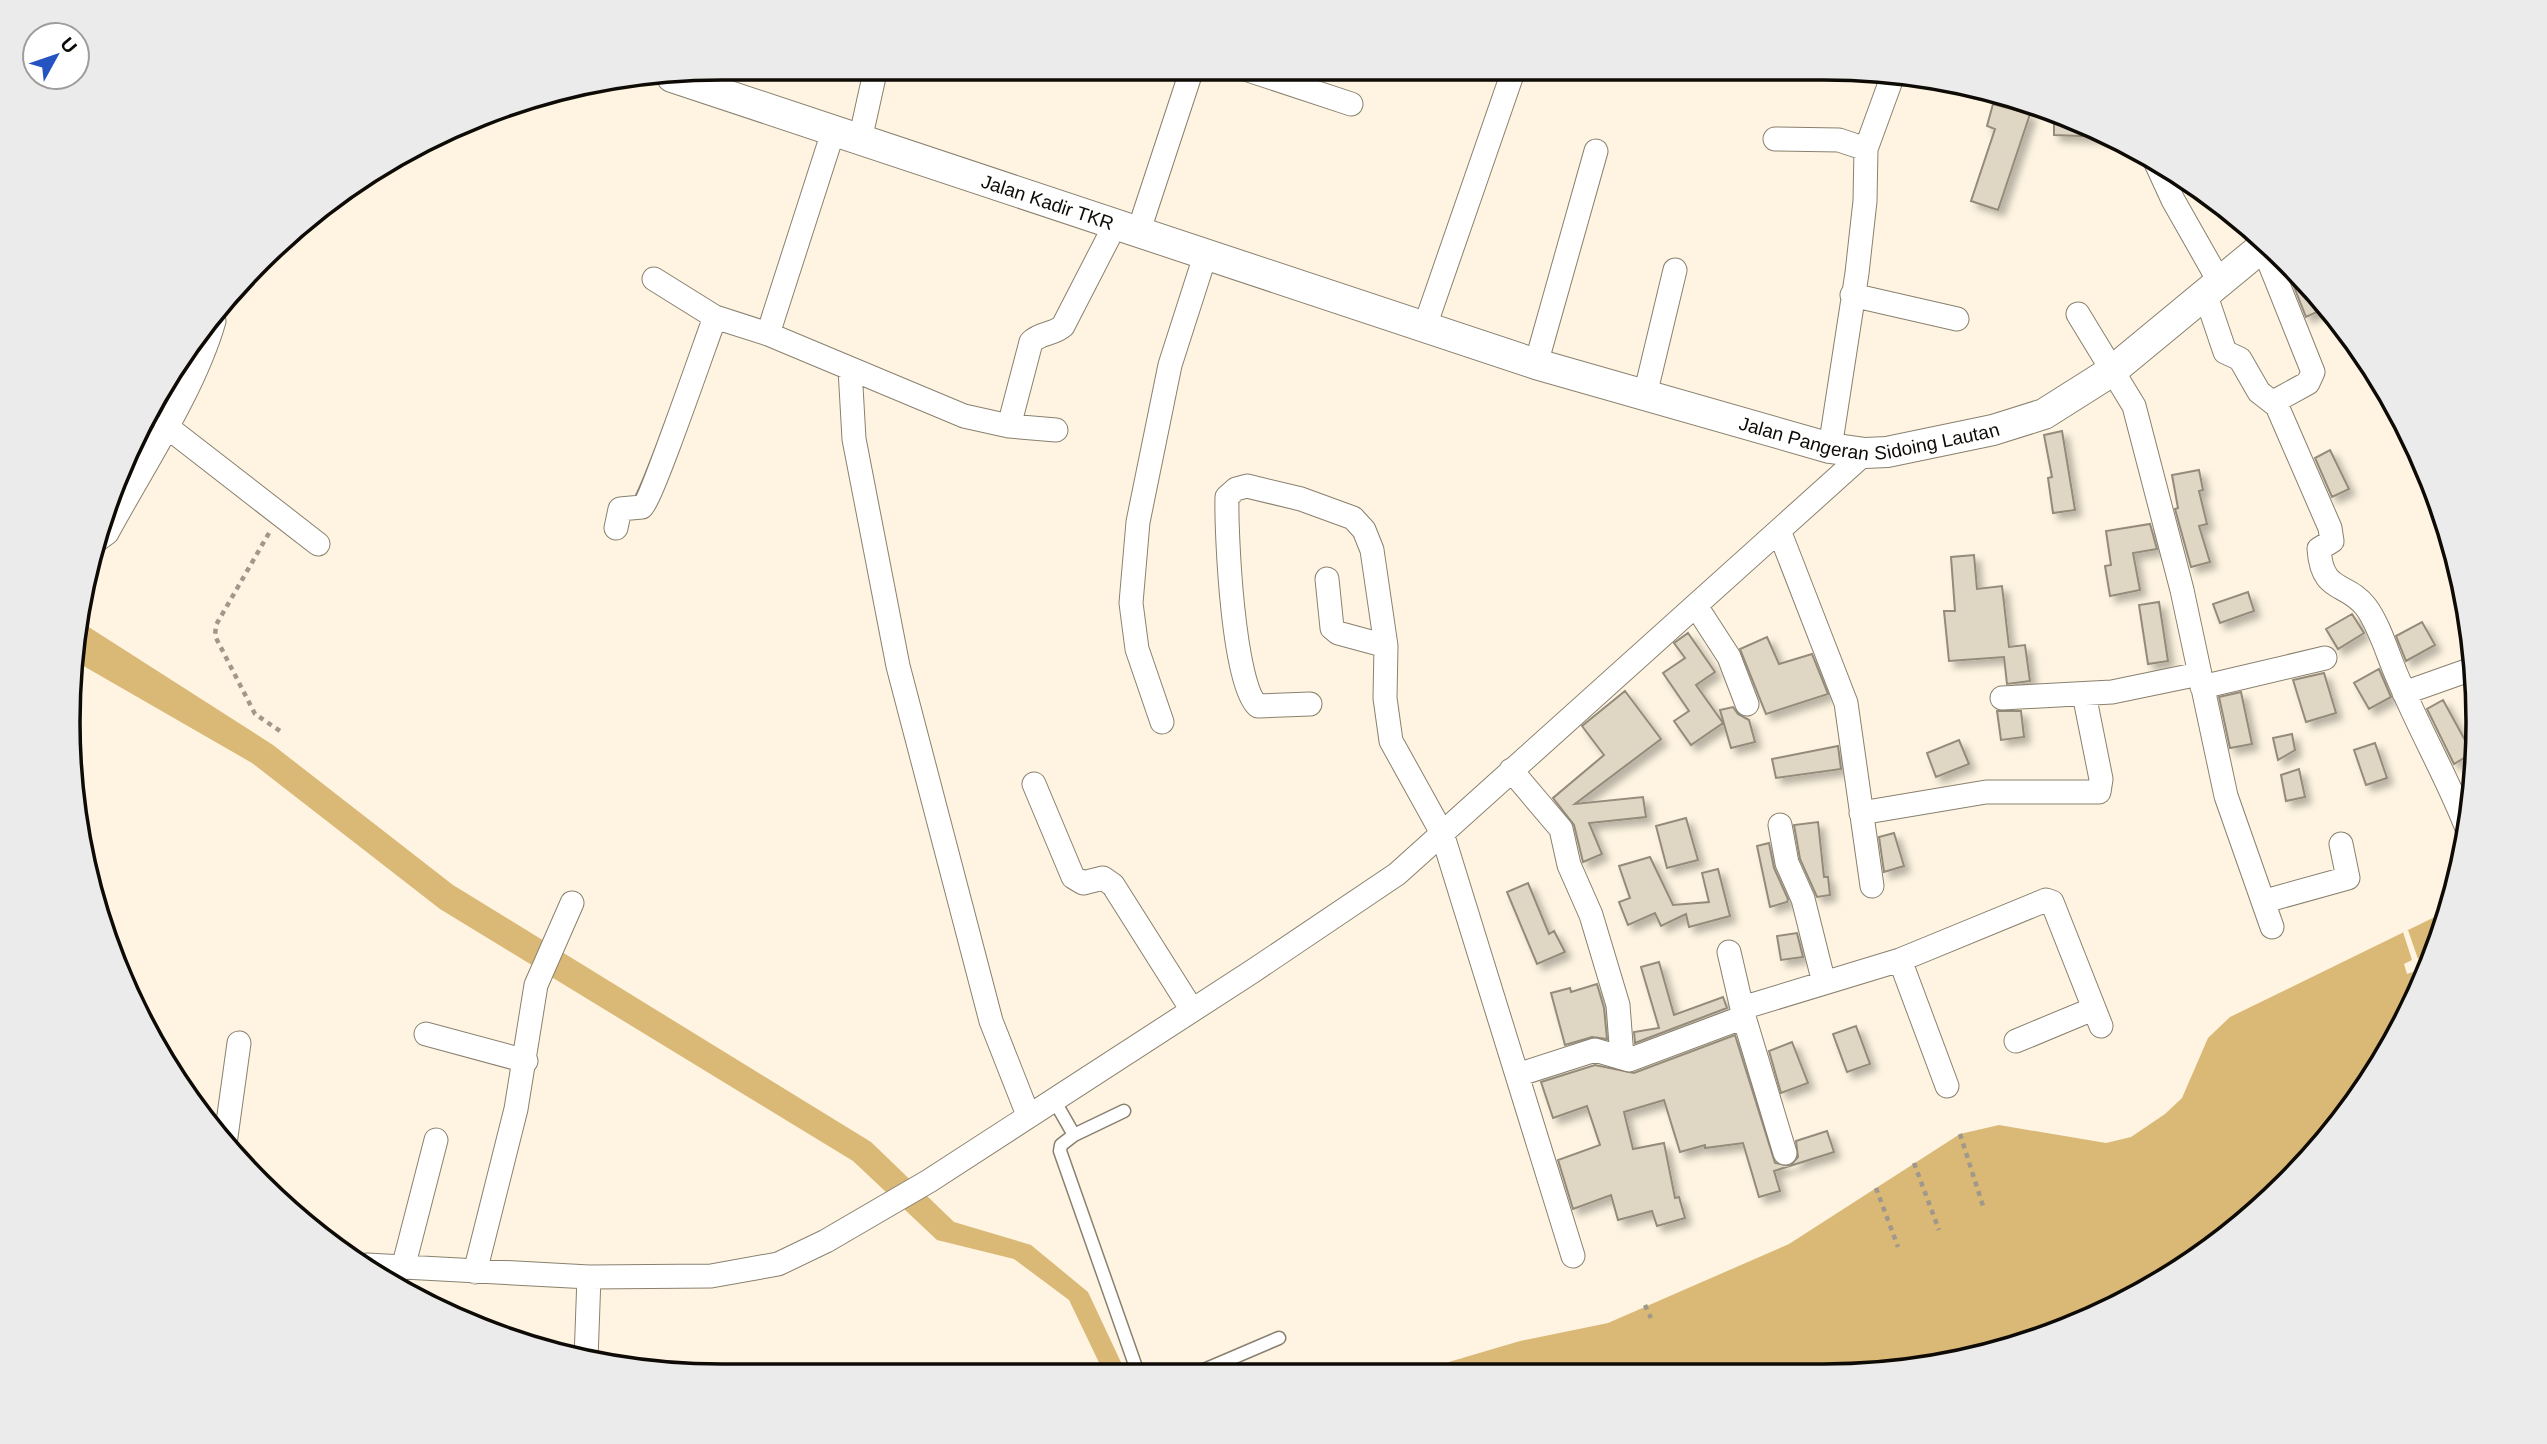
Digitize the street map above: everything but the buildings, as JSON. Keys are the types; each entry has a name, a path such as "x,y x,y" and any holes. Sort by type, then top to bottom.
{"street":[{"path":"768,334 871,80"},
{"path":"1009,426 1031,342 1038,334 1056,332 1063,326 1127,229 1188,80"},
{"path":"1278,80 1351,104"},
{"path":"1425,326 1510,80"},
{"name":"Jalan Kadir TKR","path":"688,82 1205,256 1425,326"},
{"path":"1830,448 1866,201 1866,149 1890,84"},
{"path":"1775,139 1839,141 1866,149"},
{"path":"1536,363 1596,151"},
{"path":"2162,177 2212,287 2225,352 2240,359 2259,392 2277,406"},
{"name":"Jalan Pangeran Sidoing Lautan","path":"1425,326 1645,395 1830,448 1865,453 1993,430 2044,414 2112,371 2259,250"},
{"path":"1162,722 1137,649 1132,603 1138,522 1170,365 1205,256"},
{"path":"2271,261 2314,372 2308,383 2277,400 2277,406 2330,528 2332,541 2319,549 2324,571 2329,582 2353,596 2372,615 2404,692 2460,811"},
{"path":"1645,395 1675,270"},
{"path":"654,279 715,317 768,334 964,416 1009,426 1056,430"},
{"path":"1852,295 1957,318"},
{"path":"2078,314 2112,371 2130,395 2138,417 2226,796 2272,927"},
{"path":"616,528 620,509 642,508 651,497 674,423 715,317"},
{"path":"113,522 166,426 195,357"},
{"path":"850,369 854,439 898,666 992,1021 1028,1115"},
{"path":"166,426 318,544"},
{"path":"383,1266 589,1277 711,1276 778,1264 876,1212 1054,1100 1397,874 1607,681 1633,662 1780,533 1865,453"},
{"path":"1310,704 1258,706 1249,695 1233,621 1226,517 1227,497 1236,489 1247,485 1301,499 1353,518 1364,530 1372,550 1386,646 1385,698 1391,741 1442,833 1573,1256"},
{"path":"1780,533 1846,703 1872,886"},
{"path":"1327,579 1332,628 1338,633 1386,646"},
{"path":"1696,606 1729,657 1746,704"},
{"path":"2002,698 2112,692 2201,681 2325,658"},
{"path":"2404,692 2464,671"},
{"path":"1860,799 2101,785 2084,694"},
{"path":"1511,770 1561,829 1569,864 1591,915 1618,1005 1622,1057"},
{"path":"1034,784 1073,877 1083,883 1104,878 1113,885 1192,1010"},
{"path":"1780,825 1787,863 1803,899 1824,983"},
{"path":"2265,901 2348,878 2341,844"},
{"path":"1517,1074 1595,1050 1629,1059 1743,1012 1900,960 2049,900 2097,1017 2016,1041"},
{"path":"475,1272 526,1061 536,985 572,903"},
{"path":"1729,952 1743,1012 1785,1153"},
{"path":"1900,960 1947,1086"},
{"path":"426,1034 526,1061"},
{"path":"227,1130 239,1043"},
{"path":"403,1268 436,1140"},
{"path":"586,1349 589,1277"}],"lane":[{"path":"1054,1100 1074,1135"},
{"path":"1124,1111 1074,1135 1061,1145 1060,1151 1135,1364"},
{"path":"1218,1364 1279,1338"}],"path":[{"path":"280,514 216,625 215,636 255,714 283,733"},
{"path":"1960,1134 1983,1206"},
{"path":"1914,1163 1939,1230"},
{"path":"1876,1188 1898,1247"},
{"path":"1646,1305 1651,1318"}],"shaded area":[{"path":"88,627 273,745 453,885 871,1142 954,1222 1031,1245 1088,1292 1122,1364 1100,1364 1069,1300 1014,1259 937,1240 853,1161 440,909 252,763 83,666"},
{"path":"2436,916 2418,967 2381,1043 2334,1113 2279,1176 2216,1231 2181,1255 2146,1278 2070,1315 1991,1342 1909,1358 1867,1362 1442,1364 1520,1341 1608,1323 1789,1244 1960,1134 1999,1125 2106,1143 2131,1137 2165,1114 2182,1098 2208,1038 2230,1017"}],"pier":[{"path":"2408,930 2418,959 2421,958 2416,971 2407,974 2404,964 2412,960 2403,932"}]}
